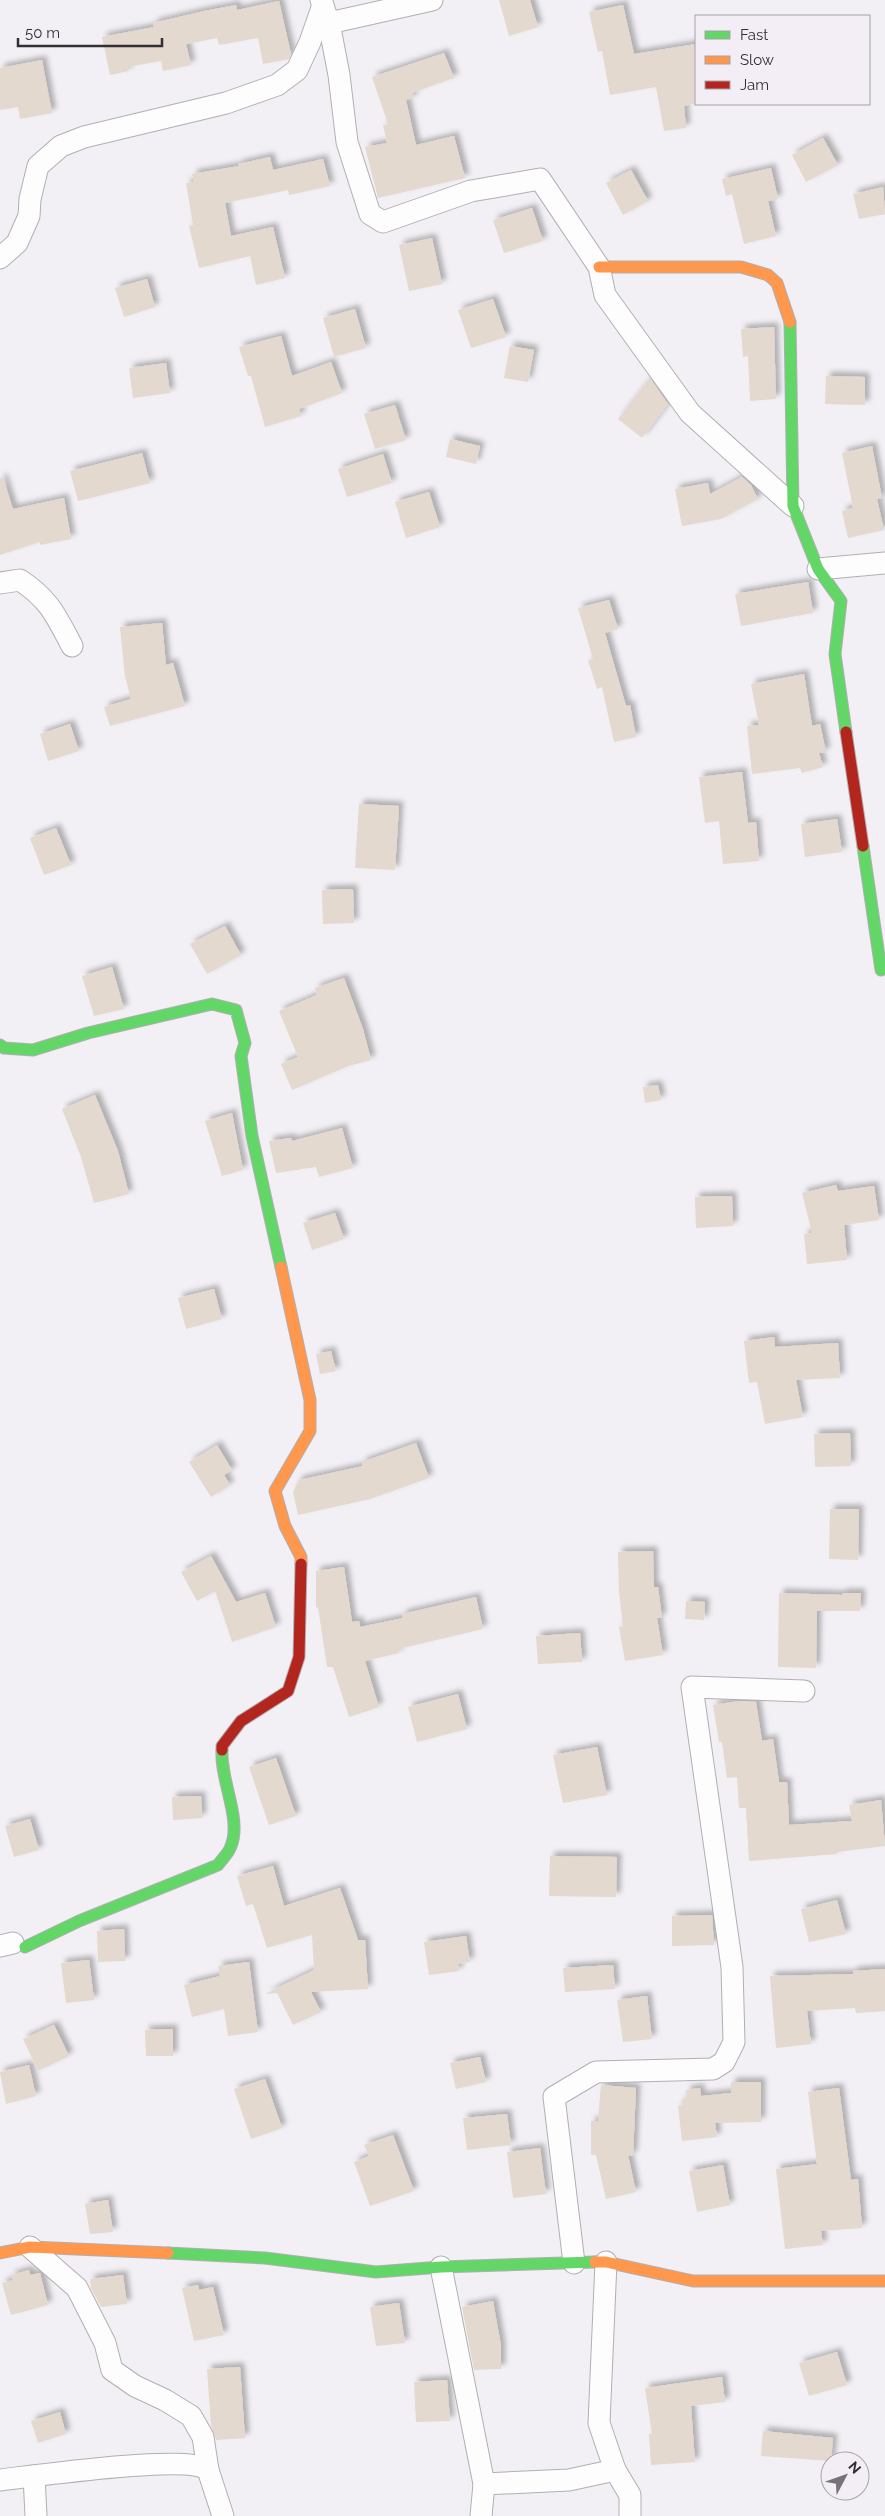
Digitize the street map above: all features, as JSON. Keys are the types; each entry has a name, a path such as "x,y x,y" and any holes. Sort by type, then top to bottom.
{"street":[{"path":"324,10 432,0"},
{"path":"0,258 17,243 29,216 30,199 38,166 61,146 84,137 226,103 277,85 298,70 324,10"},
{"path":"324,10 339,75 347,142 370,214 382,222 472,191 540,179 599,267 605,295 690,413 793,506"},
{"path":"599,267 741,267 768,275 777,283 790,324 793,506 818,569 841,601 835,654 881,970"},
{"path":"818,569 885,563"},
{"path":"0,583 20,580 36,590 48,602 72,646"},
{"path":"0,1045 4,1048 33,1050 97,1030 212,1004 236,1010 245,1043 240,1056 252,1136 310,1400 310,1431 275,1491 285,1526 301,1557 299,1657 288,1692 241,1722 222,1746 221,1766 235,1830 231,1847 218,1865 13,1946"},
{"path":"574,2263 554,2097 596,2072 713,2069 724,2062 734,2042 732,1967 692,1687 804,1691"},
{"path":"0,2253 30,2247 265,2258 376,2272 441,2267 606,2262 693,2282 885,2281"},
{"path":"30,2247 77,2288 94,2317 105,2343 112,2370 136,2386 165,2400 191,2416 203,2437 208,2470 223,2516"},
{"path":"606,2262 599,2423 615,2470 630,2495 630,2516"},
{"path":"441,2267 484,2484 481,2516"},
{"path":"0,2480 172,2464 203,2465 208,2470"},
{"path":"484,2484 569,2480 615,2470"},
{"path":"34,2476 36,2516"}],"building":[{"path":"499,0 530,0 538,27 509,36"},
{"path":"279,1 291,54 289,59 263,64 258,38 219,45 217,38 186,44 191,65 163,71 161,61 127,67 129,71 110,75 102,37 154,27 153,23 204,11 236,5 237,10"},
{"path":"623,5 634,54 695,44 695,103 684,106 686,128 664,131 656,87 610,95 602,51 598,52 589,12"},
{"path":"444,53 454,78 412,93 414,98 406,100 416,145 454,136 465,178 378,198 365,147 387,143 383,125 388,124 372,77"},
{"path":"42,60 52,113 20,119 18,107 0,110 0,68"},
{"path":"823,138 838,165 806,182 792,155"},
{"path":"270,157 273,170 323,159 330,186 289,195 288,190 225,203 231,236 273,227 285,278 256,285 250,256 199,268 189,226 193,225 186,183 194,182 192,174 239,166 238,164"},
{"path":"771,168 778,199 768,201 776,236 744,244 732,194 726,196 722,179"},
{"path":"631,170 648,201 623,215 606,183"},
{"path":"883,187 885,214 859,219 853,194"},
{"path":"532,208 543,241 504,253 493,220"},
{"path":"432,238 442,284 409,291 399,245"},
{"path":"147,279 155,307 124,317 115,288"},
{"path":"493,299 506,337 471,348 458,310"},
{"path":"355,309 366,348 334,357 323,318"},
{"path":"774,327 776,399 750,401 748,356 743,357 741,329"},
{"path":"281,336 292,376 331,362 342,393 299,409 301,416 265,427 251,376 248,376 239,347"},
{"path":"510,346 534,350 528,382 504,378"},
{"path":"166,363 170,393 133,398 129,368"},
{"path":"826,376 865,377 865,405 825,404"},
{"path":"650,378 668,404 642,438 618,419"},
{"path":"395,405 406,440 375,449 364,414"},
{"path":"450,439 480,446 476,464 446,457"},
{"path":"872,446 882,498 877,499 884,530 848,538 842,511 853,508 842,453"},
{"path":"142,453 150,483 78,501 70,471"},
{"path":"383,454 392,483 347,497 338,469"},
{"path":"742,477 751,485 758,499 721,519 682,526 675,489 708,483 710,494"},
{"path":"0,478 3,478 13,509 64,498 71,539 40,545 40,542 0,555"},
{"path":"429,492 440,527 406,538 395,502"},
{"path":"808,582 813,613 741,626 735,594"},
{"path":"609,600 618,629 605,633 626,706 630,705 636,737 614,742 602,687 597,689 588,660 593,659 578,608"},
{"path":"162,623 166,665 173,663 185,706 110,726 104,707 131,699 125,677 120,627"},
{"path":"804,674 812,726 820,724 826,752 819,753 823,767 802,773 800,768 752,774 747,726 759,725 751,684"},
{"path":"70,724 79,751 48,761 40,734"},
{"path":"742,772 748,823 756,822 759,861 723,864 719,821 705,823 699,777"},
{"path":"359,804 399,806 395,870 355,868"},
{"path":"837,819 842,852 805,857 801,824"},
{"path":"56,828 71,865 44,875 30,838"},
{"path":"353,889 354,923 323,924 322,890"},
{"path":"225,926 241,955 207,974 190,944"},
{"path":"112,967 124,1009 94,1016 82,976"},
{"path":"344,978 363,1029 371,1060 348,1066 292,1090 281,1064 298,1057 279,1011 317,995 315,988"},
{"path":"658,1085 661,1100 645,1103 643,1087"},
{"path":"95,1095 118,1151 129,1194 94,1203 81,1157 62,1109"},
{"path":"232,1113 243,1170 222,1176 205,1121"},
{"path":"342,1128 353,1168 319,1177 316,1167 276,1173 269,1141 291,1138 292,1141"},
{"path":"836,1185 838,1191 874,1186 879,1220 844,1225 847,1260 807,1264 804,1234 812,1233 802,1193"},
{"path":"732,1196 733,1226 696,1228 695,1197"},
{"path":"335,1213 344,1239 312,1250 303,1223"},
{"path":"214,1289 222,1319 186,1329 178,1298"},
{"path":"774,1337 775,1347 838,1343 840,1378 796,1380 803,1417 765,1424 757,1382 749,1383 744,1341"},
{"path":"331,1351 336,1371 320,1374 316,1354"},
{"path":"850,1433 851,1466 815,1467 814,1434"},
{"path":"416,1443 429,1478 370,1499 298,1515 293,1492 299,1480 363,1466 362,1462"},
{"path":"217,1445 232,1470 224,1475 230,1485 211,1497 189,1462"},
{"path":"830,1509 859,1509 858,1560 829,1559"},
{"path":"653,1551 654,1587 658,1587 662,1618 657,1618 663,1655 625,1661 619,1627 623,1626 619,1592 618,1552"},
{"path":"211,1556 236,1602 265,1593 276,1627 232,1642 215,1591 197,1601 181,1572"},
{"path":"344,1567 352,1622 359,1621 360,1627 403,1618 402,1614 476,1597 483,1629 398,1649 399,1653 365,1661 379,1707 349,1717 333,1667 327,1667 318,1607 316,1608 316,1571"},
{"path":"779,1593 842,1595 842,1593 861,1593 860,1611 817,1611 816,1668 778,1667"},
{"path":"686,1601 705,1602 704,1620 685,1619"},
{"path":"580,1633 582,1662 538,1664 536,1636"},
{"path":"458,1694 467,1729 417,1742 408,1707"},
{"path":"739,1701 756,1702 762,1741 773,1739 779,1782 787,1782 789,1825 852,1821 849,1805 881,1800 885,1846 837,1852 837,1854 749,1861 746,1808 739,1808 737,1777 727,1778 722,1742 719,1742 713,1705"},
{"path":"597,1747 607,1795 563,1803 553,1755"},
{"path":"276,1758 296,1816 269,1825 249,1767"},
{"path":"201,1796 202,1818 173,1820 172,1797"},
{"path":"30,1819 39,1850 14,1857 5,1826"},
{"path":"550,1856 617,1857 616,1897 549,1896"},
{"path":"273,1866 284,1906 340,1888 358,1940 365,1940 368,1989 311,1992 321,2012 293,2025 277,1993 265,1994 314,1970 312,1935 267,1948 253,1904 246,1906 237,1876"},
{"path":"837,1900 846,1934 809,1942 801,1909"},
{"path":"712,1915 714,1945 672,1946 672,1916"},
{"path":"124,1929 125,1961 98,1962 97,1931"},
{"path":"466,1936 470,1962 458,1964 459,1971 429,1975 424,1942"},
{"path":"89,1960 94,2000 66,2003 61,1963"},
{"path":"249,1962 258,2032 228,2036 224,2009 192,2017 184,1985 220,1976 218,1966"},
{"path":"613,1965 615,1989 565,1992 563,1968"},
{"path":"885,1969 885,2011 856,2013 855,2008 807,2011 811,2044 776,2048 770,1976 853,1974 853,1971"},
{"path":"647,1996 652,2039 623,2042 617,2000"},
{"path":"54,2025 69,2056 38,2071 23,2039"},
{"path":"173,2029 173,2056 146,2056 145,2030"},
{"path":"480,2057 486,2082 456,2089 450,2063"},
{"path":"29,2065 36,2096 6,2104 0,2072"},
{"path":"265,2079 282,2128 251,2139 234,2089"},
{"path":"731,2082 761,2082 761,2122 715,2123 717,2137 682,2141 678,2106 683,2105 682,2099 687,2098 686,2090 700,2088 701,2096 731,2093"},
{"path":"601,2085 636,2088 633,2156 628,2155 636,2192 606,2199 596,2155 591,2155 591,2121 598,2121"},
{"path":"839,2088 851,2180 858,2179 862,2228 821,2231 823,2245 785,2249 776,2169 817,2164 808,2092"},
{"path":"507,2114 511,2145 467,2150 463,2118"},
{"path":"393,2135 414,2191 370,2206 354,2162 369,2156 364,2145"},
{"path":"540,2148 546,2194 513,2198 507,2152"},
{"path":"723,2165 730,2205 697,2212 689,2171"},
{"path":"108,2200 113,2232 90,2234 85,2204"},
{"path":"29,2270 30,2275 40,2273 48,2305 11,2315 2,2283 13,2280 11,2275"},
{"path":"123,2275 127,2304 101,2307 91,2288 90,2279"},
{"path":"198,2285 199,2290 213,2287 224,2335 194,2341 182,2288"},
{"path":"493,2301 501,2346 501,2369 474,2370 462,2307"},
{"path":"399,2303 405,2343 376,2346 370,2307"},
{"path":"837,2352 847,2385 809,2396 799,2363"},
{"path":"240,2367 245,2438 216,2440 211,2425 207,2369"},
{"path":"722,2377 725,2402 691,2406 695,2462 651,2465 649,2434 652,2434 645,2388"},
{"path":"447,2380 450,2421 416,2422 414,2382"},
{"path":"60,2412 66,2434 38,2443 31,2421"},
{"path":"763,2431 833,2438 832,2451 820,2451 820,2460 761,2456"}],"traffic: fast":[{"path":"790,322 793,506 818,569 841,601 835,654 846,732"},
{"path":"863,846 881,970"},
{"path":"0,1045 4,1048 33,1050 88,1033 212,1004 236,1010 245,1043 241,1056 252,1136 281,1267"},
{"path":"25,1947 79,1921 218,1865 230,1849 234,1835 234,1824 222,1762 222,1750"},
{"path":"168,2253 265,2258 376,2272 441,2267 595,2262"}],"traffic: slow":[{"path":"599,267 741,267 768,275 777,283 790,322"},
{"path":"281,1267 310,1400 310,1431 275,1491 285,1526 301,1557 301,1564"},
{"path":"0,2253 30,2247 168,2253"},
{"path":"595,2262 606,2262 693,2281 885,2281"}],"traffic: jam":[{"path":"846,732 863,846"},
{"path":"222,1750 222,1746 241,1721 288,1691 299,1657 301,1564"}]}
